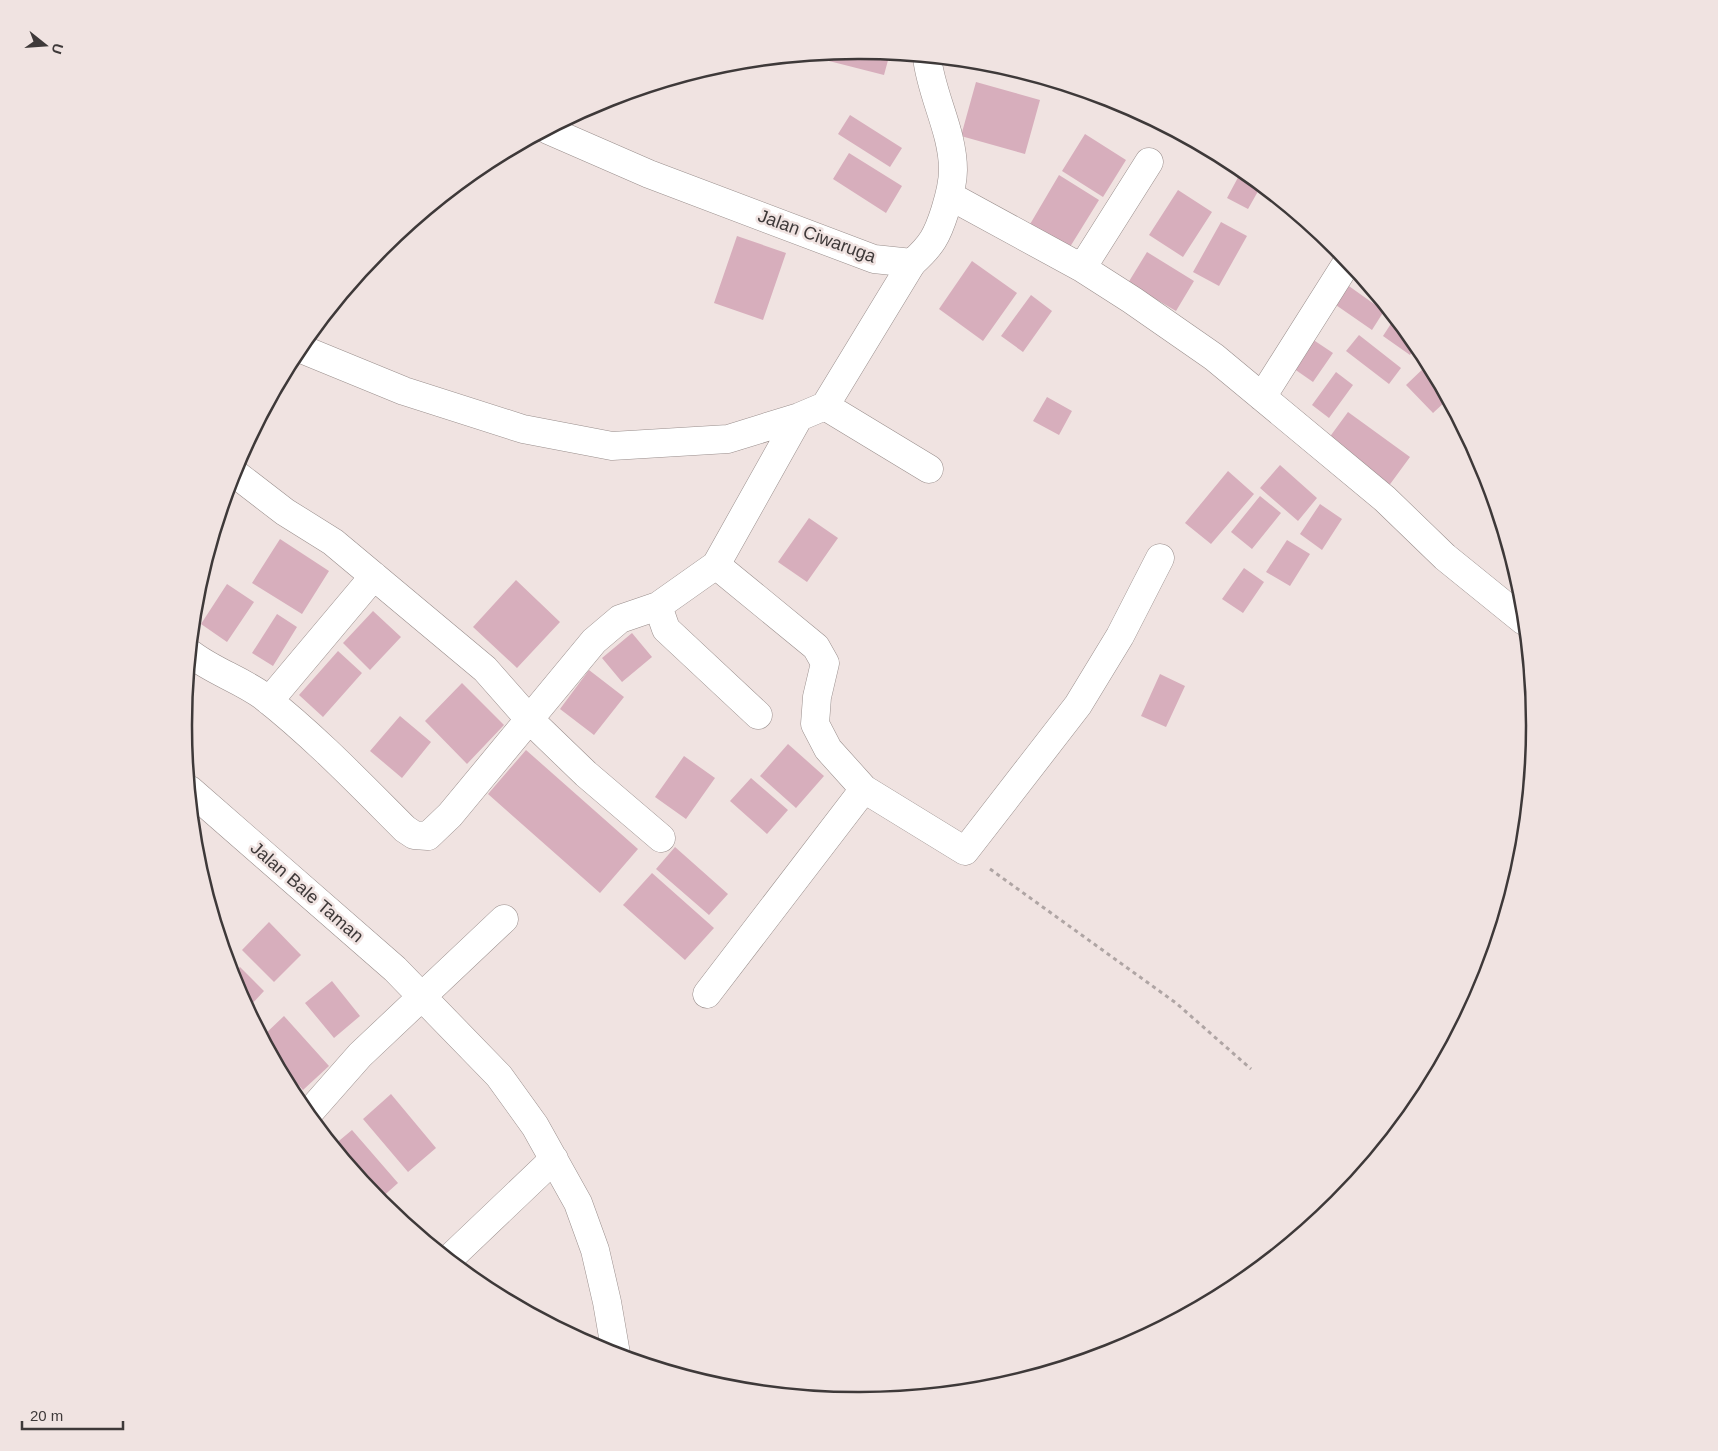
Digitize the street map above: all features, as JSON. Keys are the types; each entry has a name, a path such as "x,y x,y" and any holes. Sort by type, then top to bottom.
{"street":[{"path":"308,351 404,391 523,429 612,446 728,439 799,418 825,406 912,263 926,250 938,234 950,196 953,170 949,141 928,71 927,62"},
{"name":"Jalan Ciwaruga","path":"555,133 649,174 874,259 912,263"},
{"path":"1082,268 1149,162"},
{"path":"950,196 1082,268 1214,357 1385,499 1445,557 1516,616"},
{"path":"1262,397 1343,268"},
{"path":"825,406 929,469"},
{"path":"196,659 261,695 306,732 414,835 432,834 530,720 594,641 620,619 658,606 716,565 799,418"},
{"path":"240,478 285,512 333,542 485,669 530,720 586,774 660,838"},
{"path":"716,565 816,647 825,663 817,697 815,724 828,750 864,789 965,851 1078,705 1120,636 1160,558"},
{"path":"269,702 374,576"},
{"path":"658,606 666,629 758,715"},
{"path":"707,994 864,789"},
{"name":"Jalan Bale Taman","path":"196,796 390,964 499,1076 535,1126 578,1203 595,1250 614,1345"},
{"path":"313,1108 360,1055 504,919"},
{"path":"454,1255 554,1159"}],"path":[{"path":"965,851 1176,1003 1251,1069"}],"building":[{"path":"859,59 888,60 884,75 829,61"},
{"path":"976,82 1040,100 1025,154 961,136"},
{"path":"850,115 902,148 890,167 838,134"},
{"path":"1085,134 1126,160 1103,197 1062,171"},
{"path":"849,153 902,186 886,213 833,179"},
{"path":"1059,175 1099,200 1065,255 1026,231"},
{"path":"1238,177 1258,192 1248,209 1227,198"},
{"path":"1178,190 1212,212 1183,257 1149,235"},
{"path":"1221,222 1247,236 1219,286 1193,272"},
{"path":"737,236 786,253 763,320 714,303"},
{"path":"1147,252 1194,281 1176,311 1128,283"},
{"path":"972,261 1017,293 983,341 939,309"},
{"path":"1346,284 1376,305 1383,313 1372,330 1333,303"},
{"path":"1031,295 1052,311 1023,352 1001,336"},
{"path":"1391,324 1411,353 1410,355 1383,336"},
{"path":"1359,335 1401,368 1389,384 1346,351"},
{"path":"1309,337 1333,353 1313,382 1290,366"},
{"path":"1422,370 1443,404 1433,413 1406,385"},
{"path":"1336,372 1353,385 1329,418 1312,405"},
{"path":"1047,397 1072,411 1059,435 1033,421"},
{"path":"1348,412 1410,457 1388,487 1326,442"},
{"path":"1280,465 1317,498 1298,521 1260,488"},
{"path":"1228,471 1254,494 1211,544 1185,523"},
{"path":"1260,496 1281,513 1252,549 1231,532"},
{"path":"1320,504 1342,519 1322,550 1300,534"},
{"path":"809,518 838,538 807,582 778,562"},
{"path":"280,539 329,571 302,614 252,583"},
{"path":"1287,540 1310,554 1290,586 1266,572"},
{"path":"1244,568 1264,582 1243,613 1222,599"},
{"path":"516,580 560,622 517,668 473,627"},
{"path":"227,584 254,602 227,642 201,624"},
{"path":"373,611 401,637 370,670 343,643"},
{"path":"277,614 297,627 273,666 252,653"},
{"path":"632,633 652,657 622,682 602,658"},
{"path":"338,651 362,673 323,717 299,695"},
{"path":"589,670 624,697 594,735 560,709"},
{"path":"1160,674 1185,686 1166,727 1141,716"},
{"path":"462,683 504,725 467,764 425,721"},
{"path":"400,716 431,742 402,778 370,751"},
{"path":"788,744 824,776 796,808 760,776"},
{"path":"526,750 638,849 600,893 488,794"},
{"path":"684,756 715,778 686,819 655,797"},
{"path":"751,778 788,810 767,834 730,801"},
{"path":"675,847 728,894 709,915 656,869"},
{"path":"652,873 714,928 685,960 623,905"},
{"path":"269,922 301,955 274,982 242,950"},
{"path":"240,967 264,991 253,1003 243,981 238,969"},
{"path":"332,981 360,1016 334,1038 305,1003"},
{"path":"284,1016 329,1066 303,1090 282,1059 267,1032"},
{"path":"391,1094 436,1148 408,1172 363,1119"},
{"path":"352,1130 398,1183 385,1194 338,1141"}]}
